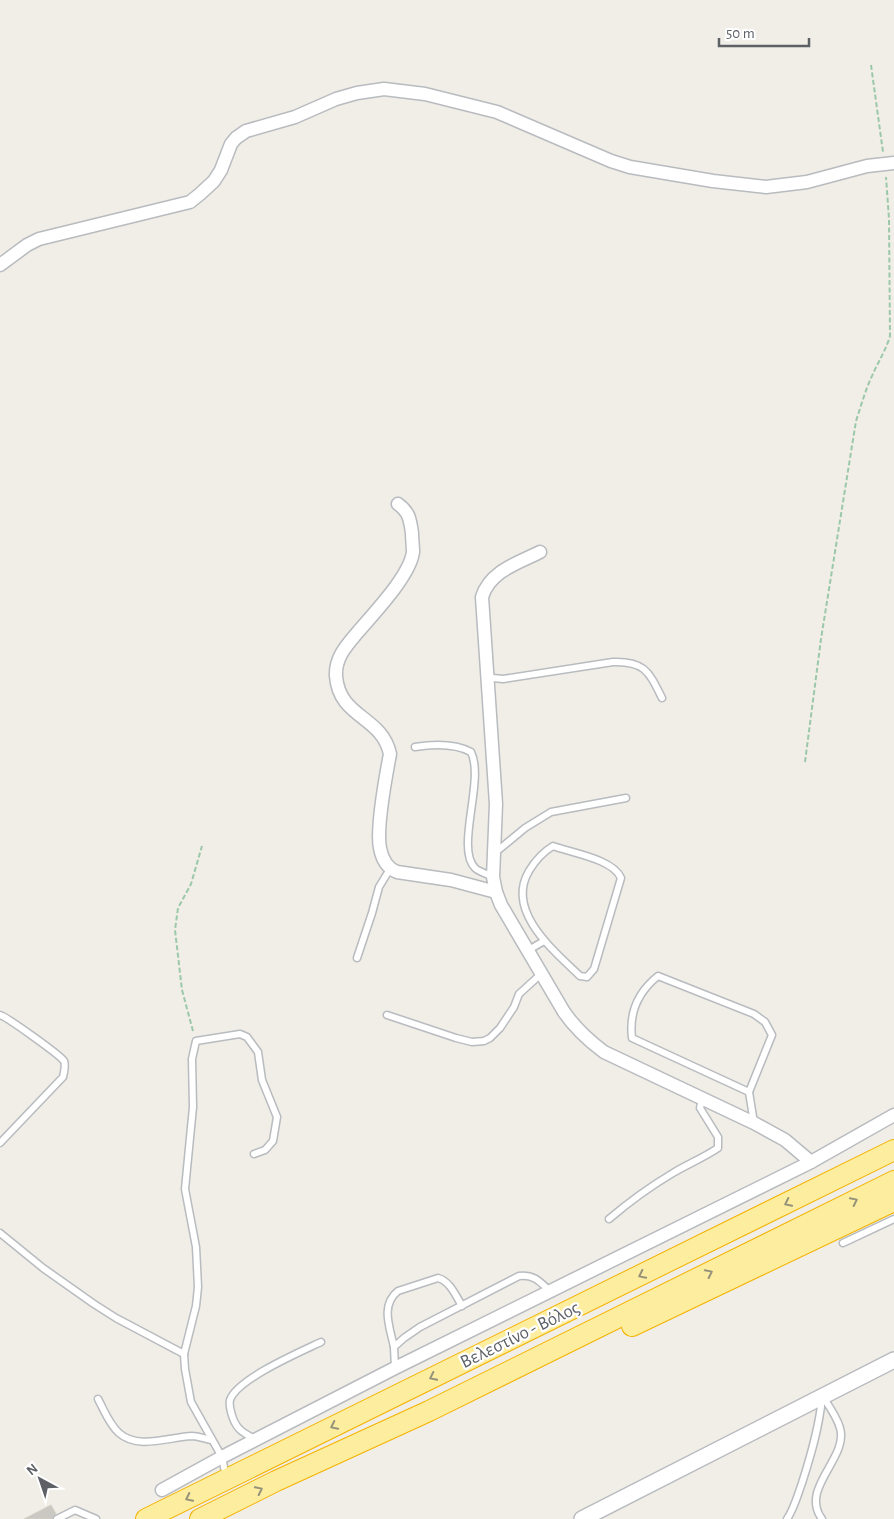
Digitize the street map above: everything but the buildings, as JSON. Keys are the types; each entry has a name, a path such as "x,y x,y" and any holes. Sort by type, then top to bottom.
{"highway":[{"path":"819,1188 894,1140"},
{"name":"Βελεστίνο - Βόλος","path":"146,1519 894,1150"},
{"name":"Βελεστίνο - Βόλος","path":"200,1519 276,1481 430,1411 894,1181"},
{"path":"430,1411 466,1399 547,1366 894,1200"}],"street":[{"path":"0,265 27,245 39,240 190,202 214,180 221,170 231,144 246,131 295,117 336,99 384,89 425,94 497,112 610,161 630,167 713,181 755,186 778,186 807,182 867,166 889,164"},
{"path":"398,504 406,510 410,517 412,553 410,563 394,588 338,659 336,674 338,691 343,700 382,734 388,743 390,754 379,839 382,857 390,869 397,872 451,880 496,892"},
{"path":"540,552 499,572 491,579 484,591 482,605 496,804 495,853 492,877 501,905 564,1012 586,1039 604,1052 754,1123 785,1140 811,1162"},
{"path":"162,1490 255,1439 811,1162 894,1115"},
{"path":"582,1519 598,1514 894,1360"},
{"path":"255,1439 265,1460"}],"lane":[{"path":"488,675 493,678 503,679 613,662 631,662 646,669 652,676 662,698"},
{"path":"415,746 433,744 457,746 471,752 474,762 474,780 468,840 470,858 475,868 492,877"},
{"path":"495,853 526,828 551,812 626,798"},
{"path":"553,846 607,864 616,870 622,878 594,969 590,975 580,976 544,941 526,912 522,893 526,877 534,863 546,850 553,846"},
{"path":"357,958 379,887 390,869"},
{"path":"527,951 544,941"},
{"path":"386,1015 456,1038 472,1042 484,1041 500,1028 514,1007 519,994 541,974"},
{"path":"749,1092 632,1038 631,1022 634,1007 650,982 658,976 754,1014 765,1022 772,1035 749,1092 754,1123"},
{"path":"0,1015 53,1050 64,1062 65,1071 62,1077 0,1143"},
{"path":"227,1479 222,1457 211,1440 192,1402 187,1384 184,1354 196,1306 198,1287 196,1247 185,1189 193,1107 192,1059 196,1041 240,1034 248,1037 258,1052 262,1080 277,1117 273,1141 265,1150 254,1154"},
{"path":"610,1219 623,1207 672,1174 697,1162 718,1148 718,1137 700,1108 702,1097"},
{"path":"843,1243 894,1219"},
{"path":"0,1233 94,1304 116,1318 184,1354"},
{"path":"394,1347 420,1328 519,1276 535,1277 550,1291"},
{"path":"396,1368 388,1304 393,1295 398,1291 438,1278 443,1279 449,1284 462,1306"},
{"path":"255,1439 244,1433 234,1423 229,1402 232,1395 258,1374 321,1342"},
{"path":"787,1519 797,1496 814,1443 820,1421 822,1396"},
{"path":"822,1396 841,1429 837,1453 816,1493 816,1512 822,1519"},
{"path":"98,1399 111,1424 127,1439 159,1441 193,1436 211,1440"},
{"path":"57,1519 75,1510 96,1519"}],"path":[{"path":"805,762 821,639 856,422 863,397 886,350 890,336 889,164 871,65"},
{"path":"196,1041 182,990 175,930 178,908 191,884 202,846"}]}
